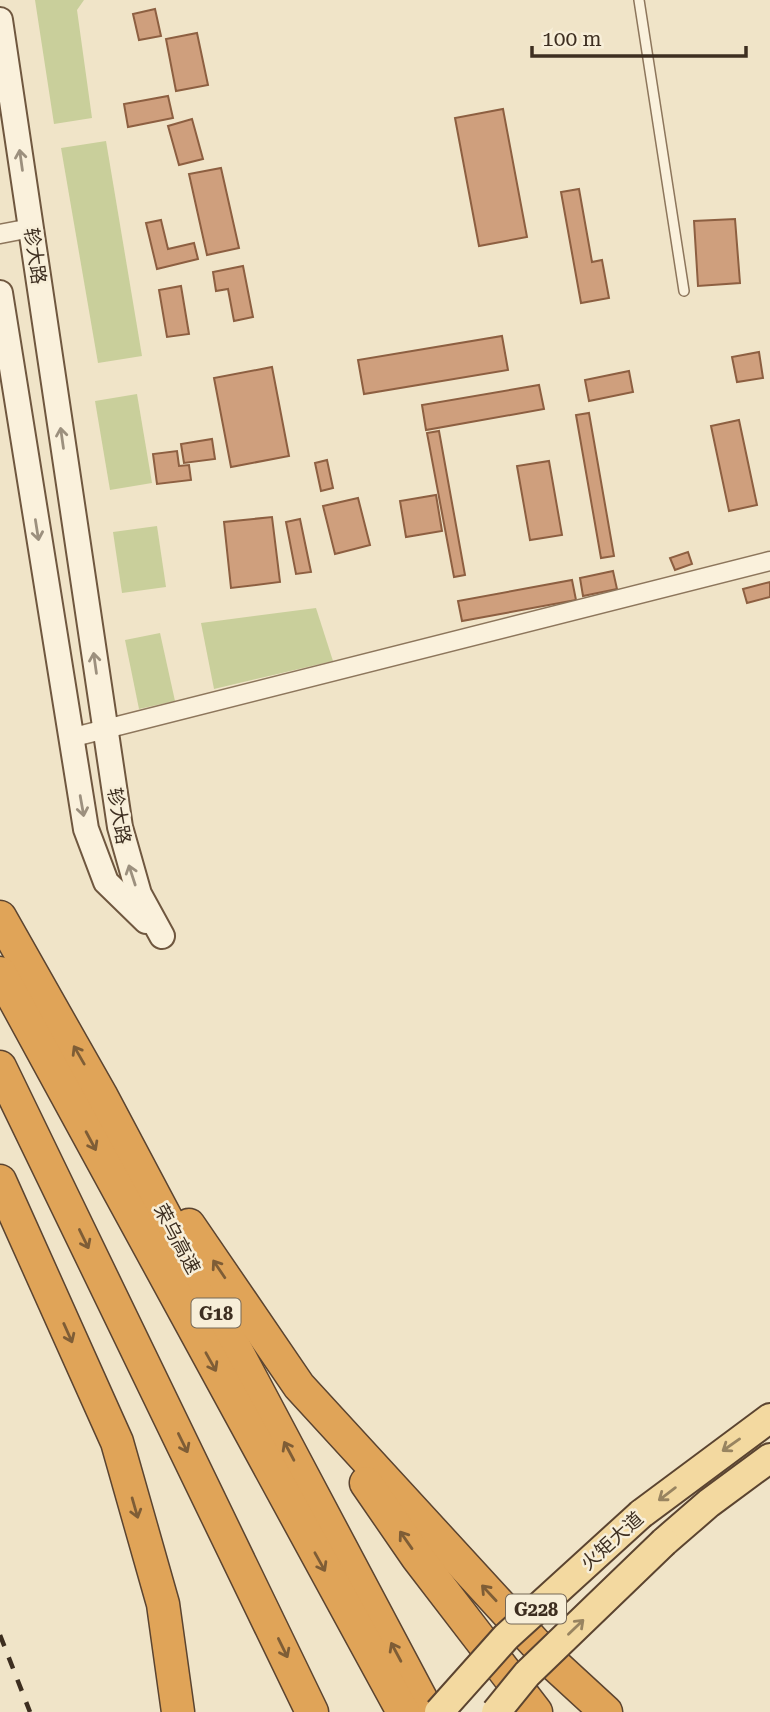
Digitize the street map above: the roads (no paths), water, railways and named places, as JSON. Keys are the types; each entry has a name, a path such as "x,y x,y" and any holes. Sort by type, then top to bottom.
{"highway":[{"name":"荣乌高速","path":"0,917 102,1097 428,1712"},
{"name":"荣乌高速","path":"0,973 402,1712"},
{"path":"0,1067 313,1712"},
{"path":"102,1097 417,1556 536,1712"},
{"path":"0,1181 117,1442 163,1604 178,1712"},
{"path":"299,1386 556,1666 606,1712"}],"main road":[{"name":"轸大路","path":"0,20 105,730 127,859 139,894 162,936 120,898 98,865 86,829 0,293"},
{"name":"火矩大道","path":"439,1712 506,1637 641,1514 770,1418"},
{"name":"火矩大道","path":"496,1712 527,1674 664,1542 709,1503 770,1458"}],"street":[{"path":"0,234 31,228"},
{"path":"70,738 770,561"}],"lane":[{"path":"639,0 684,291"}],"railway":[{"path":"0,1635 30,1712"}]}
